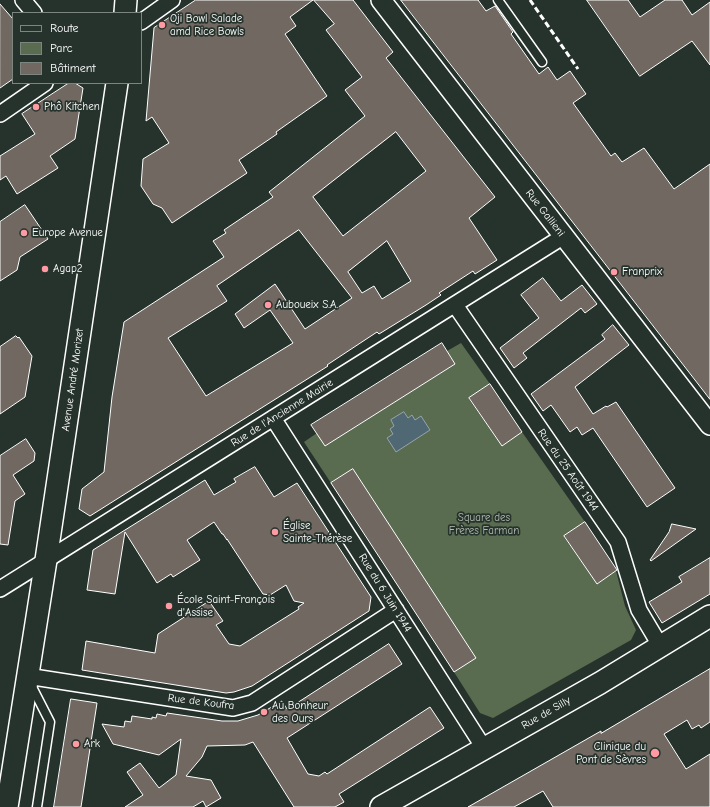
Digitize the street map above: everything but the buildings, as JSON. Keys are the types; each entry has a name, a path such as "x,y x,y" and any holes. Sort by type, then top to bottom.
{"main road":[{"path":"125,12 126,0"},
{"name":"Avenue André Morizet","path":"7,807 46,560 117,84"},
{"name":"Rue de Silly","path":"381,807 661,647 710,616"}],"street":[{"path":"23,0 33,12"},
{"path":"142,21 172,0"},
{"name":"Rue Gallieni","path":"381,0 710,425"},
{"path":"0,114 44,84"},
{"name":"Rue de l'Ancienne Mairie","path":"0,589 564,236"},
{"name":"Rue du 25 Août 1944","path":"455,305 618,542 639,610 661,647"},
{"name":"Rue du 6 Juin 1944","path":"273,418 484,748"},
{"name":"Rue de Koufra","path":"27,676 234,708 252,703 396,610"}],"lane":[{"path":"498,0 542,62"},
{"path":"27,676 50,722 37,807"}],"green space":[{"name":"Square des Frères Farman","path":"461,343 490,384 469,399 502,446 522,432 585,522 564,537 597,584 616,571 625,606 636,630 631,640 493,718 480,713 454,672 475,658 353,469 331,483 304,442 317,433 325,446 455,364 447,351"}],"water":[{"path":"404,412 408,418 412,415 415,420 421,416 430,430 396,452 387,438 393,434 390,429 394,426 391,420"}],"railway":[{"path":"530,0 578,69"}],"place":[{"name":"Oji Bowl Salade amd Rice Bowls","path":"162,25"},
{"name":"Phô Kitchen","path":"36,107"},
{"name":"Europe Avenue","path":"24,233"},
{"name":"Agap2","path":"45,269"},
{"name":"Franprix","path":"614,272"},
{"name":"Auboueix S.A.","path":"268,305"},
{"name":"Église Sainte-Thérèse","path":"275,532"},
{"name":"École Saint-François d'Assise","path":"169,606"},
{"name":"Au Bonheur des Ours","path":"264,712"},
{"name":"Ark","path":"76,744"},
{"name":"Clinique du Pont de Sèvres","path":"655,753"}]}
